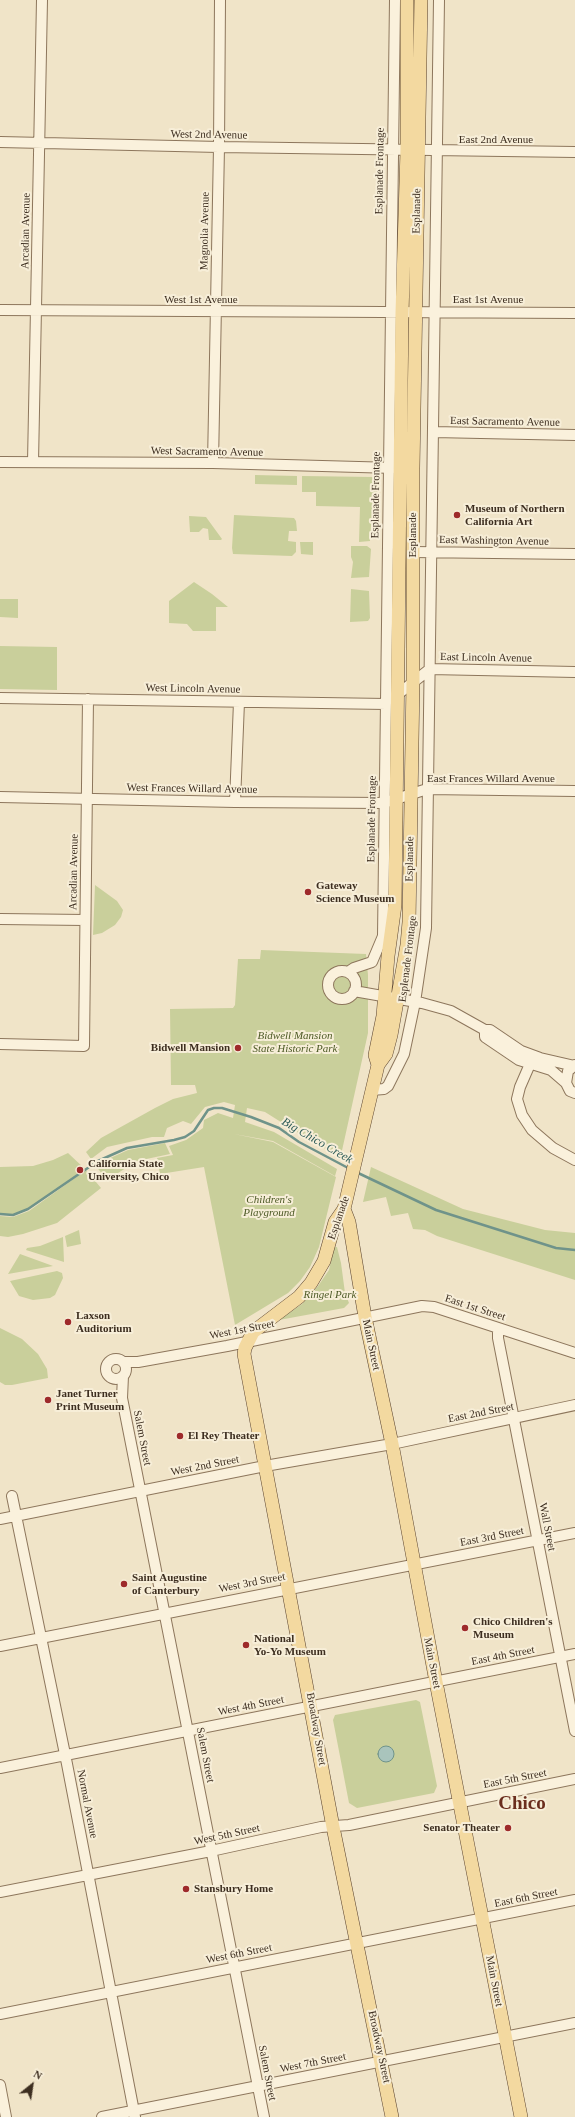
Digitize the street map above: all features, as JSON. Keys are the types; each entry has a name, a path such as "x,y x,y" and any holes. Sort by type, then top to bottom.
{"main road":[{"name":"Esplanade","path":"248,1341 257,1328 293,1302 311,1283 324,1261 335,1222 344,1209 378,1065 386,1054 398,999 409,922 413,682 413,552 400,468 416,312 407,0"},
{"name":"Esplanade","path":"378,1065 375,1055 385,997 388,956 395,905 390,801 398,694 400,468 396,313 412,150 421,0"},
{"name":"Main Street","path":"344,1209 349,1222 365,1317 392,1444 459,1802 521,2117"},
{"name":"Broadway Street","path":"248,1341 244,1354 312,1707 333,1826 392,2117"}],"street":[{"name":"Arcadian Avenue","path":"33,462 42,0"},
{"name":"Magnolia Avenue","path":"213,463 219,148 220,0"},
{"name":"Esplanade Frontage","path":"395,0 392,150 396,313"},
{"path":"427,789 434,432 439,0"},
{"name":"West 2nd Avenue","path":"0,142 219,148 412,150"},
{"name":"East 2nd Avenue","path":"412,150 575,152"},
{"name":"West 1st Avenue","path":"0,310 396,313"},
{"name":"East 1st Avenue","path":"396,313 575,313"},
{"name":"East Sacramento Avenue","path":"434,432 575,435"},
{"name":"West Sacramento Avenue","path":"0,462 213,463 400,468"},
{"name":"Esplanade Frontage","path":"348,972 354,968 372,962 382,941 390,801 386,704 400,468"},
{"name":"East Washington Avenue","path":"413,552 575,554"},
{"name":"East Lincoln Avenue","path":"386,704 430,669 575,672"},
{"name":"West Lincoln Avenue","path":"0,698 386,704"},
{"name":"Arcadian Avenue","path":"0,1044 84,1046 88,699"},
{"path":"235,802 239,702"},
{"name":"East Frances Willard Avenue","path":"390,801 427,789 575,791"},
{"name":"Esplenade Frontage","path":"372,1090 384,1089 392,1081 404,1054 415,1002 426,928 427,789"},
{"name":"West Frances Willard Avenue","path":"0,797 235,802 390,801"},
{"path":"0,919 85,920"},
{"path":"342,971 348,972 355,983 354,991 343,999 334,997 329,990 328,981 333,974 342,971"},
{"path":"354,991 415,1002 451,1011 485,1030 490,1030 521,1051 533,1056 575,1065"},
{"path":"485,1030 486,1037 519,1060 551,1070 566,1083 570,1090 575,1093"},
{"path":"530,1064 520,1087 517,1099 522,1115 537,1134 553,1148 575,1160"},
{"path":"566,1083 568,1071 575,1065"},
{"name":"East 1st Street","path":"365,1317 428,1306 575,1353"},
{"name":"West 1st Street","path":"124,1362 138,1362 365,1317"},
{"name":"Wall Street","path":"498,1328 498,1338 575,1731"},
{"path":"118,1359 124,1362 126,1368 118,1378 106,1372 108,1362 118,1359"},
{"name":"Salem Street","path":"118,1378 264,2117"},
{"name":"East 2nd Street","path":"392,1444 575,1405"},
{"name":"West 2nd Street","path":"0,1518 265,1466 392,1444"},
{"name":"Normal Avenue","path":"12,1496 42,1638 134,2114"},
{"name":"East 3rd Street","path":"414,1566 575,1533"},
{"name":"West 3rd Street","path":"0,1646 288,1588 414,1566"},
{"name":"East 4th Street","path":"436,1682 575,1654"},
{"name":"West 4th Street","path":"0,1768 436,1682"},
{"name":"East 5th Street","path":"459,1802 575,1779"},
{"name":"West 5th Street","path":"0,1892 211,1851 321,1827 349,1825 459,1802"},
{"name":"East 6th Street","path":"482,1918 575,1900"},
{"name":"West 6th Street","path":"0,2014 111,1993 234,1967 358,1944 482,1918"},
{"name":"West 7th Street","path":"102,2117 134,2114 258,2086 575,2024"},
{"path":"0,2085 6,2117"}],"green space":[{"path":"255,475 297,476 297,485 255,484"},
{"path":"302,476 373,477 380,482 379,520 375,525 371,525 370,541 359,542 360,507 316,506 316,492 302,492"},
{"path":"234,515 294,518 296,521 297,531 289,531 288,541 296,542 296,552 292,556 233,554"},
{"path":"189,516 206,517 222,539 209,540 208,529 203,528 199,532 190,532"},
{"path":"300,542 313,542 313,555 301,554"},
{"path":"351,546 367,546 371,549 369,577 351,578 353,562 351,557"},
{"path":"194,582 228,607 216,607 216,631 193,631 187,624 169,623 169,601"},
{"path":"351,589 369,591 370,618 368,621 350,622"},
{"path":"0,599 18,599 18,618 0,617"},
{"path":"0,646 57,647 57,690 0,689"},
{"path":"95,885 117,901 123,910 121,917 115,925 102,933 93,935"},
{"path":"261,950 366,954 368,975 368,1033 341,1155 319,1146 265,1112 247,1108 245,1122 274,1132 337,1169 335,1176 273,1141 234,1134 273,1142 336,1177 319,1247 310,1267 300,1281 288,1293 235,1325 204,1167 160,1174 157,1158 173,1155 169,1146 186,1140 203,1128 204,1120 218,1113 233,1118 235,1105 224,1102 205,1107 191,1124 183,1121 167,1128 164,1137 152,1137 107,1147 91,1159 86,1152 101,1138 155,1108 173,1099 197,1093 195,1085 171,1085 170,1009 233,1008 235,1005 238,959 260,959"},
{"path":"165,1143 170,1154 137,1161 107,1180 95,1165 128,1150"},
{"path":"68,1153 85,1169 28,1209 13,1215 0,1214 0,1167 33,1166 53,1160"},
{"path":"371,1167 463,1209 545,1230 575,1233 575,1280 437,1236 425,1230 413,1229 408,1213 391,1216 386,1197 363,1202"},
{"path":"86,1170 101,1188 57,1223 23,1234 8,1237 0,1236 0,1216 13,1217 29,1211"},
{"path":"79,1230 81,1244 67,1247 65,1236"},
{"path":"63,1237 64,1262 26,1250 27,1248 40,1246"},
{"name":"Ringel Park","path":"334,1247 337,1247 345,1293 349,1303 344,1308 279,1320 302,1304 318,1286 329,1270"},
{"path":"20,1254 53,1266 8,1274"},
{"path":"57,1271 62,1273 63,1278 55,1295 50,1298 33,1300 19,1296 10,1281"},
{"path":"0,1328 22,1339 38,1354 47,1369 48,1378 12,1385 5,1385 0,1382"},
{"path":"416,1700 420,1702 437,1786 434,1793 357,1808 349,1803 333,1720 335,1715"}],"water":[{"path":"386,1746 393,1751 394,1754 389,1761 386,1762 379,1757 378,1754 383,1747"}],"waterway":[{"name":"Big Chico Creek","path":"0,1214 13,1215 28,1209 98,1161 127,1148 185,1137 194,1131 208,1110 214,1108 222,1108 279,1128 299,1142 350,1169"},
{"name":"Big Chico Creek","path":"356,1172 436,1210 556,1248 575,1250"}],"place":[{"name":"Museum of Northern California Art","path":"457,515"},
{"name":"Gateway Science Museum","path":"308,892"},
{"name":"Bidwell Mansion","path":"238,1048"},
{"name":"California State University, Chico","path":"80,1170"},
{"name":"Laxson Auditorium","path":"68,1322"},
{"name":"Janet Turner Print Museum","path":"48,1400"},
{"name":"El Rey Theater","path":"180,1436"},
{"name":"Saint Augustine of Canterbury","path":"124,1584"},
{"name":"Chico Children's Museum","path":"465,1628"},
{"name":"National Yo-Yo Museum","path":"246,1645"},
{"name":"Senator Theater","path":"508,1828"},
{"name":"Stansbury Home","path":"186,1889"}],"district":[{"name":"Chico","path":"522,1804"}],"park label":[{"name":"Bidwell Mansion State Historic Park","path":"295,1042"},
{"name":"Children's Playground","path":"269,1206"}]}
